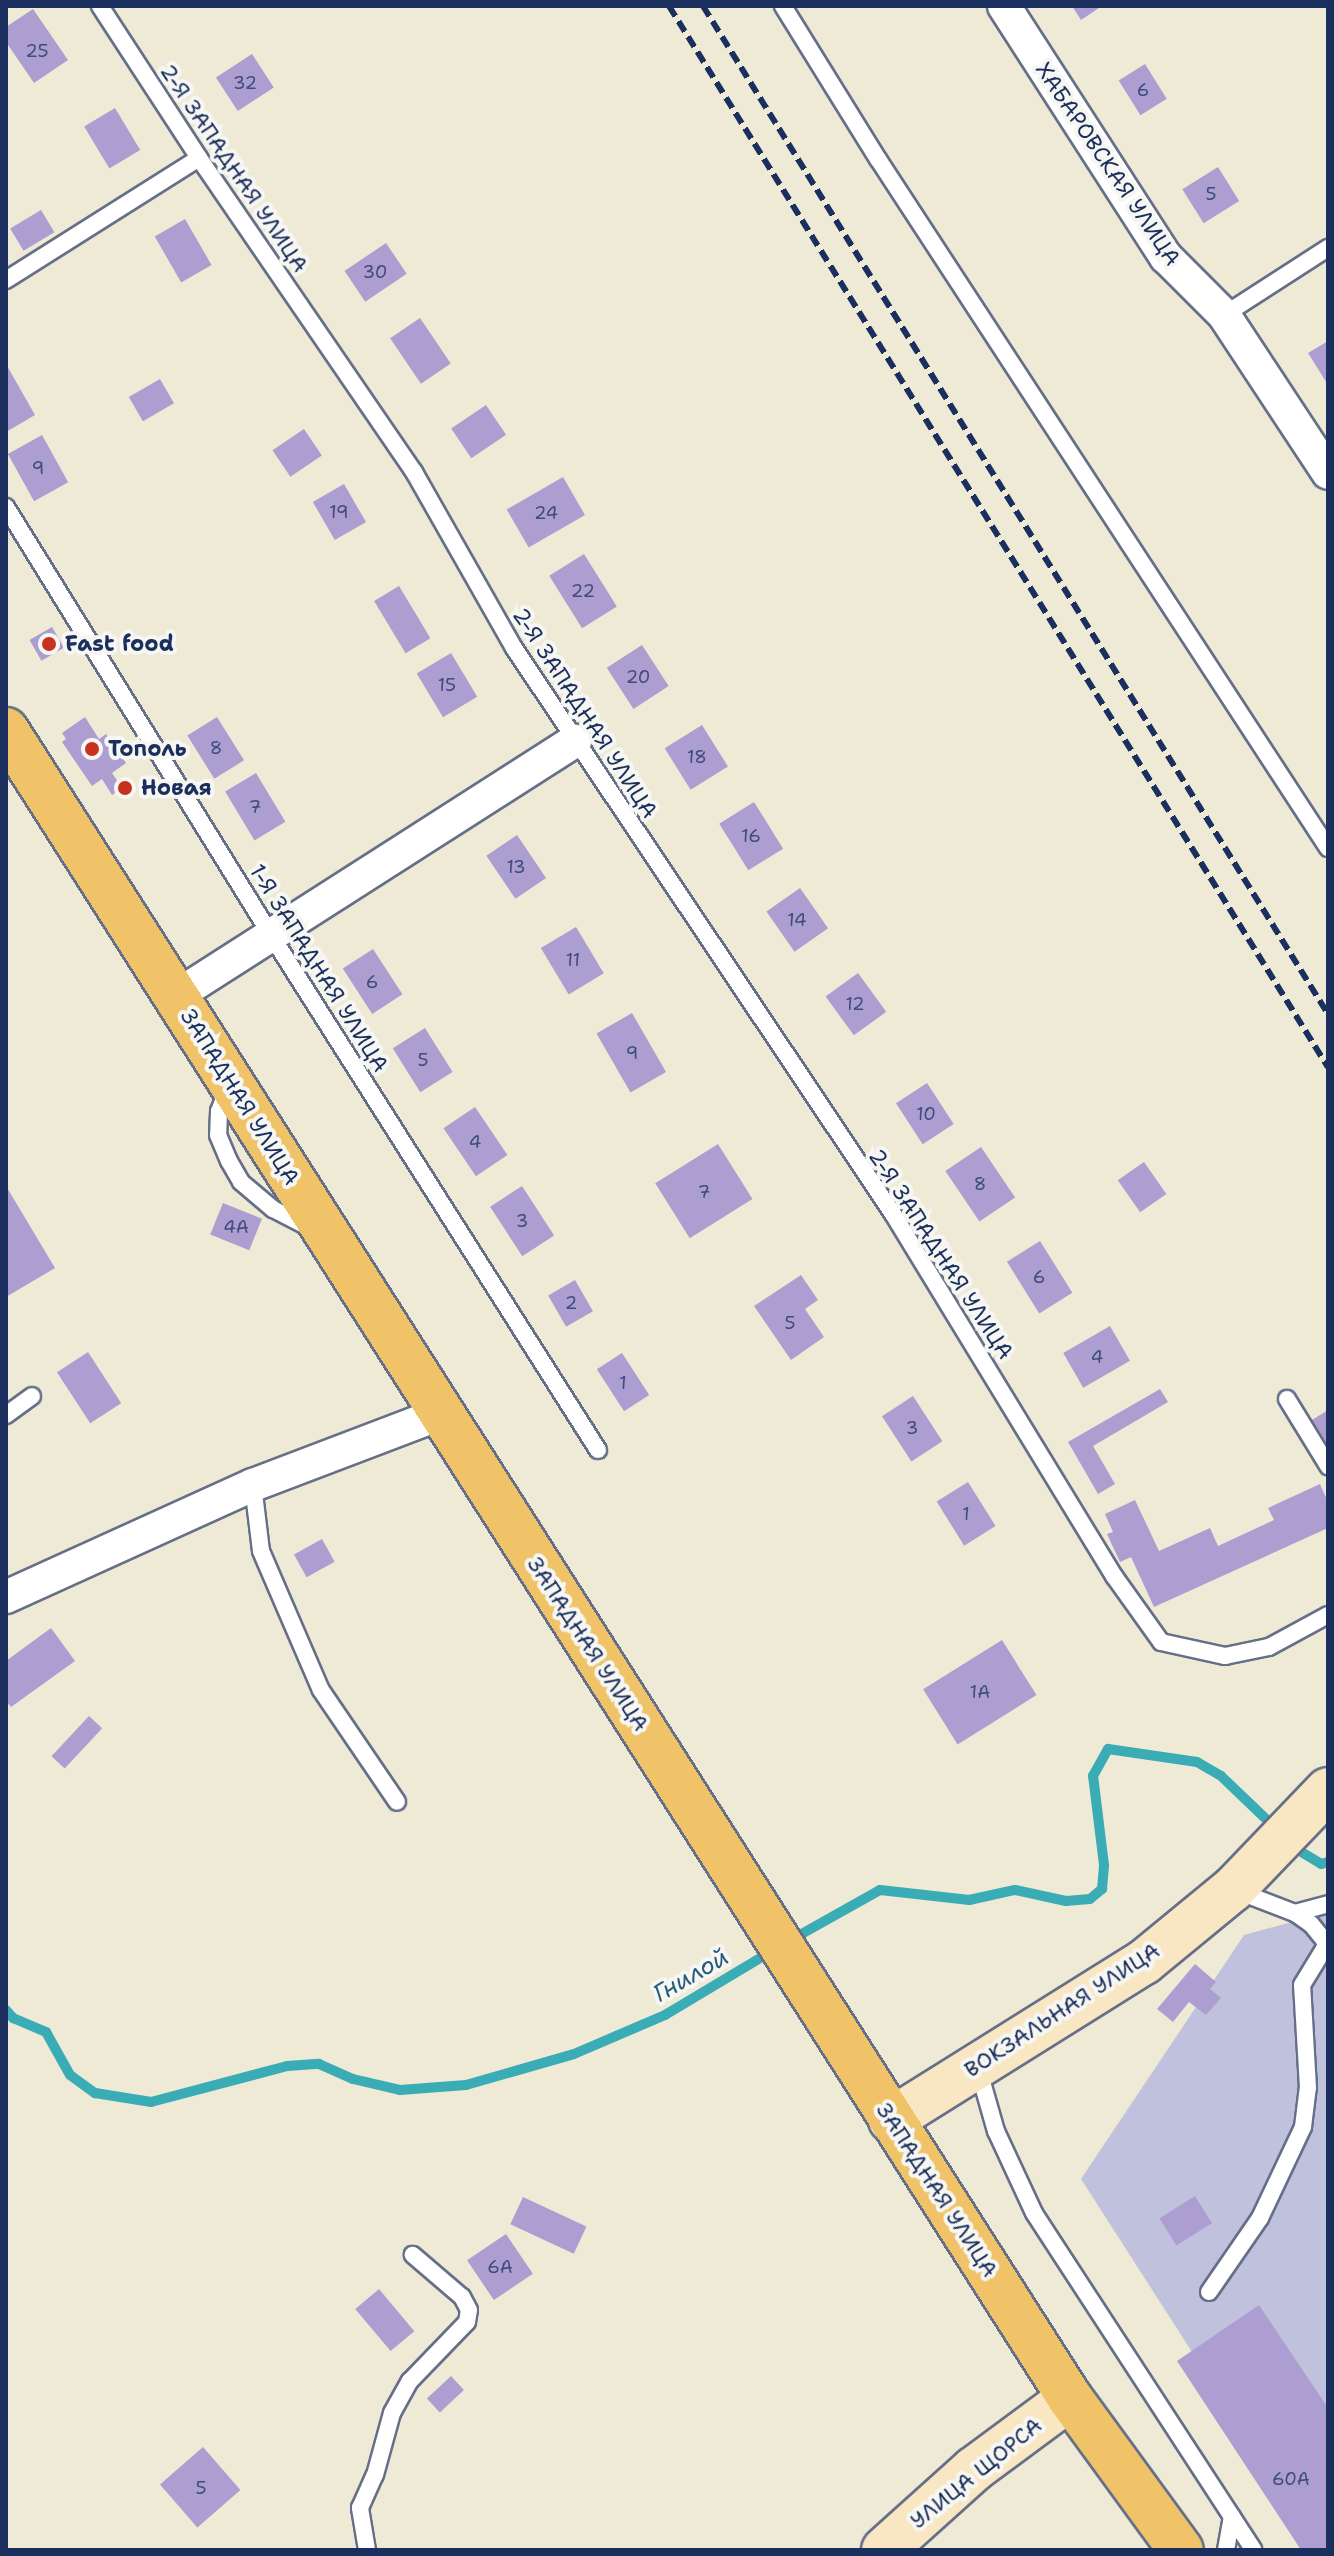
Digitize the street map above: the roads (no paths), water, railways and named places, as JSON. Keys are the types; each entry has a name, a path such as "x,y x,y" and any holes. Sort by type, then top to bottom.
{"main road":[{"name":"ЗАПАДНАЯ УЛИЦА","path":"6,730 1070,2398 1181,2550"},
{"name":"ВОКЗАЛЬНАЯ УЛИЦА","path":"891,2120 1144,1962 1233,1889 1328,1790"},
{"name":"УЛИЦА ЩОРСА","path":"884,2550 974,2469 1070,2398"}],"street":[{"name":"ХАБАРОВСКАЯ УЛИЦА","path":"1004,6 1166,257 1224,315 1328,473"},
{"path":"176,996 575,741"},
{"path":"6,1597 253,1485 440,1414"}],"lane":[{"name":"2-Я ЗАПАДНАЯ УЛИЦА","path":"100,6 199,158 414,472 514,648 893,1214 1114,1576 1161,1642 1225,1656 1269,1647 1327,1619"},
{"path":"783,6 973,307 1328,848"},
{"path":"6,280 199,158"},
{"path":"1224,315 1328,248"},
{"name":"1-Я ЗАПАДНАЯ УЛИЦА","path":"6,507 271,935 598,1450"},
{"path":"6,1415 32,1396"},
{"path":"1287,1399 1328,1466"},
{"path":"253,1485 261,1551 321,1690 397,1802"},
{"path":"1209,2292 1260,2218 1303,2127 1308,2088 1302,1985 1328,1945 1311,1924 1295,1913 1233,1889"},
{"path":"1295,1913 1328,1904"},
{"path":"977,2065 996,2131 1034,2213 1254,2550"},
{"path":"367,2550 360,2508 375,2475 392,2413 410,2381 467,2322 469,2310 462,2297 413,2255"},
{"path":"1226,2550 1232,2517"}],"waterway":[{"name":"Гнилой","path":"789,1941 880,1890 969,1900 1015,1890 1066,1901 1090,1899 1102,1889 1104,1865 1093,1776 1108,1749 1197,1762 1221,1776 1265,1818"},
{"name":"Гнилой","path":"1303,1853 1321,1864 1328,1862"},
{"name":"Гнилой","path":"6,2010 13,2018 46,2032 70,2075 95,2093 151,2102 287,2066 319,2064 353,2079 400,2090 466,2085 574,2054 665,2015 772,1951"}],"railway":[{"path":"669,6 1328,1067"},
{"path":"703,6 1328,1014"}],"place":[{"name":"Fast food","path":"49,644"},
{"name":"Тополь","path":"92,749"},
{"name":"Новая","path":"125,788"}]}
